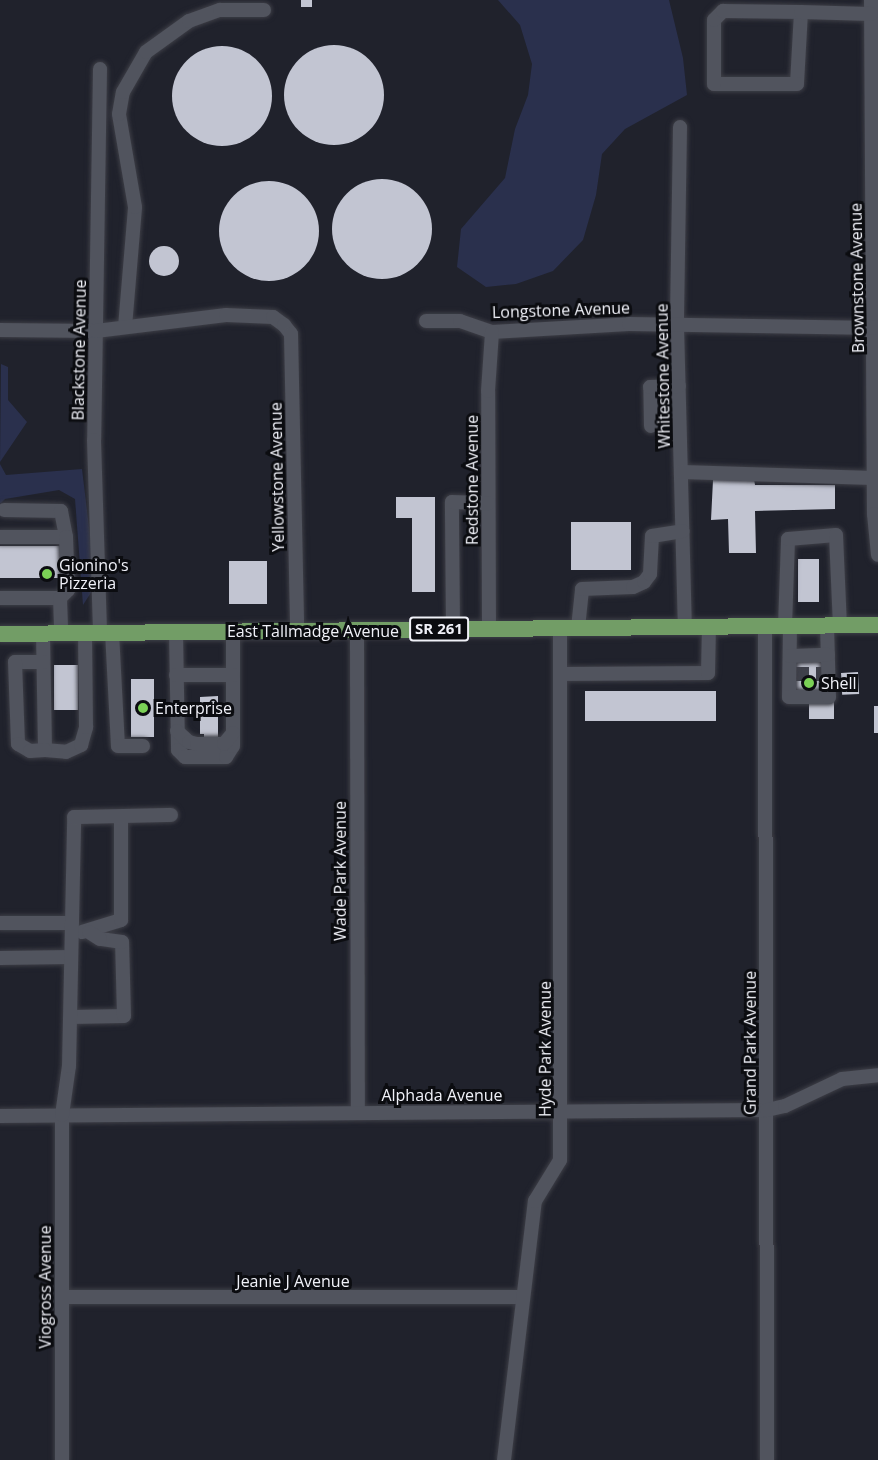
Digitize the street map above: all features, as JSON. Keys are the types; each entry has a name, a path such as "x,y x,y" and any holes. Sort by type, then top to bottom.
{"main road":[{"name":"East Tallmadge Avenue","path":"0,634 878,625"}],"street":[{"path":"801,12 798,84 714,84 714,20 723,11 801,12 871,7"},
{"name":"Brownstone Avenue","path":"871,7 876,328 874,478 878,555"},
{"path":"0,330 96,331 125,327 135,207 119,114 123,92 146,52 189,21 220,10 264,10"},
{"name":"Blackstone Avenue","path":"99,632 94,440 100,69"},
{"name":"Whitestone Avenue","path":"680,127 677,326 685,626"},
{"name":"Yellowstone Avenue","path":"125,327 226,315 273,317 291,334 297,631"},
{"name":"Longstone Avenue","path":"426,321 460,321 492,332 629,324 876,328"},
{"name":"Redstone Avenue","path":"489,628 488,390 492,332"},
{"path":"651,426 650,387 679,386"},
{"path":"681,472 874,478"},
{"path":"453,629 452,502 488,503"},
{"path":"0,598 60,598 68,590 66,537 61,511 4,510"},
{"path":"578,627 582,589 633,587 644,582 650,574 652,536 683,531"},
{"path":"836,535 833,625 826,674 829,697 789,697 791,668 787,626 788,539 836,535"},
{"path":"0,537 66,537"},
{"path":"60,598 61,633"},
{"path":"560,674 708,673 709,626"},
{"name":"Grand Park Avenue","path":"765,626 767,1460"},
{"name":"Hyde Park Avenue","path":"504,1460 535,1201 560,1160 562,1111 560,628"},
{"name":"Wade Park Avenue","path":"357,631 358,1111"},
{"path":"99,632 118,747 143,746"},
{"path":"43,662 15,662 18,744 30,751 66,752 81,745 86,726 99,632"},
{"path":"176,632 178,750 185,757 226,757 233,746 233,632"},
{"path":"43,634 45,750"},
{"path":"765,668 791,668 828,655"},
{"path":"176,675 233,675"},
{"path":"765,690 789,690"},
{"path":"89,932 121,920 121,817 171,815"},
{"name":"Viogross Avenue","path":"62,1460 62,1115 71,1017 74,817 121,817"},
{"path":"0,923 71,928 89,932 100,939 122,942 124,1016 71,1017"},
{"path":"0,958 71,957"},
{"name":"Alphada Avenue","path":"0,1116 358,1111 767,1110 785,1106 842,1079 878,1075"},
{"name":"Jeanie J Avenue","path":"63,1297 522,1297"}],"shaded area":[{"path":"498,0 669,0 683,58 687,95 625,129 602,154 596,195 583,240 553,271 516,284 486,287 457,267 461,229 505,178 515,129 528,95 532,64 520,25"},
{"path":"1,364 8,367 8,400 27,422 0,462"},
{"path":"0,464 6,475 82,469 96,585 83,605 75,499 59,490 5,499 0,504"}],"building":[{"path":"301,0 312,0 312,7 301,7"},
{"path":"334,45 353,49 369,60 380,76 384,95 380,114 369,130 353,141 334,145 315,141 299,130 288,114 284,95 288,76 299,60 315,49"},
{"path":"222,46 241,50 257,61 268,77 272,96 268,115 257,131 241,142 222,146 203,142 187,131 176,115 172,96 176,77 187,61 203,50"},
{"path":"382,179 401,183 417,194 428,210 432,229 428,248 417,264 401,275 382,279 363,275 347,264 336,248 332,229 336,210 347,194 363,183"},
{"path":"269,181 288,185 304,196 315,212 319,231 315,250 304,266 288,277 269,281 250,277 234,266 223,250 219,231 223,212 234,196 250,185"},
{"path":"164,246 175,250 179,261 175,272 164,276 153,272 149,261 153,250"},
{"path":"754,479 755,485 835,485 835,509 755,511 756,553 729,553 728,519 711,520 713,480"},
{"path":"396,497 435,497 435,592 412,592 412,518 396,518"},
{"path":"571,522 631,522 631,570 571,570"},
{"path":"0,546 61,546 61,578 0,578"},
{"path":"798,559 819,559 819,602 798,602"},
{"path":"229,561 267,561 267,604 229,604"},
{"name":"Shell","path":"794,658 823,658 823,692 794,692"},
{"path":"54,665 78,665 78,710 54,710"},
{"path":"858,672 859,694 842,695 841,673"},
{"name":"Enterprise","path":"131,679 154,679 154,737 131,737"},
{"path":"585,691 716,691 716,721 585,721"},
{"path":"218,696 218,740 204,741 204,734 200,734 200,697"},
{"path":"809,701 834,701 834,719 809,719"},
{"path":"874,706 878,706 878,733 874,733"}],"tunnel":[{"path":"795,674 823,674"}],"place":[{"name":"Gionino's Pizzeria","path":"47,574"},
{"name":"Shell","path":"809,683"},
{"name":"Enterprise","path":"143,708"}]}
